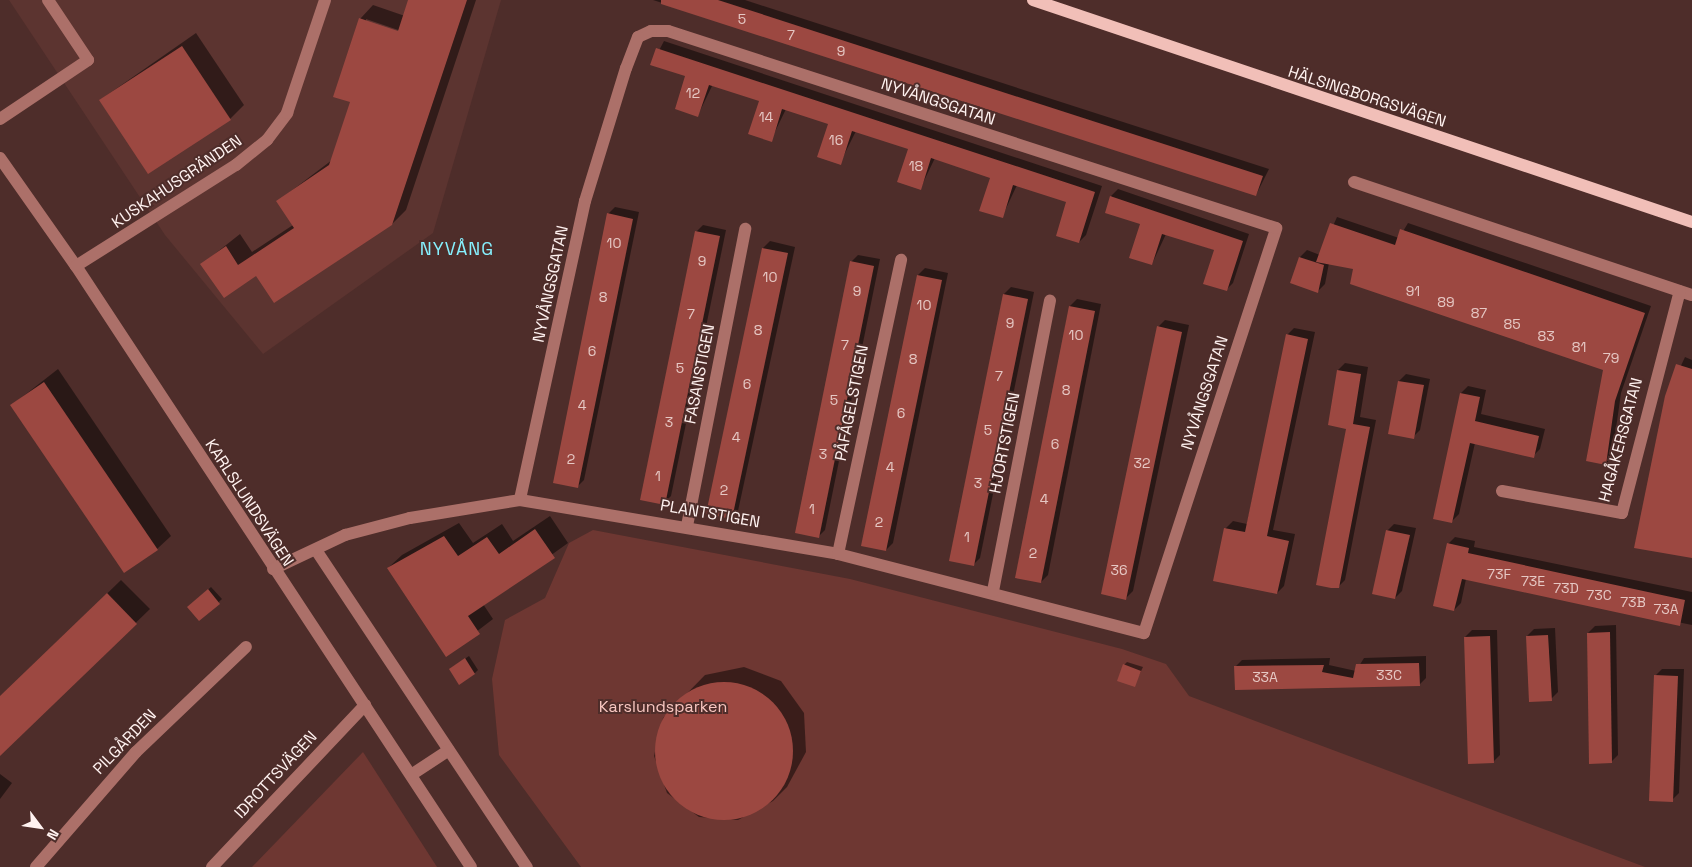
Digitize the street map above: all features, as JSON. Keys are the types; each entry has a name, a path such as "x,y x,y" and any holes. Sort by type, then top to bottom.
{"main road":[{"name":"HÄLSINGBORGSVÄGEN","path":"1033,0 1692,222"}],"street":[{"path":"0,119 88,60 48,0"},
{"name":"KUSKAHUSGRÄNDEN","path":"76,266 236,165 267,140 287,113 325,0"},
{"name":"NYVÅNGSGATAN","path":"520,500 585,201 626,68 638,37 668,31 1276,228 1144,633"},
{"name":"KARLSLUNDSVÄGEN","path":"0,158 76,266 470,867"},
{"name":"HAGÅKERSGATAN","path":"1354,182 1686,293 1622,514 1502,492"},
{"name":"FASANSTIGEN","path":"687,526 745,229"},
{"name":"PÅFÅGELSTIGEN","path":"838,554 902,260"},
{"name":"HJORTSTIGEN","path":"993,591 1050,301"},
{"name":"PLANTSTIGEN","path":"273,569 345,535 410,518 520,500 687,526 838,554 993,591 1144,633"},
{"name":"KARLSLUNDSVÄGEN","path":"316,550 527,867"},
{"name":"PILGÅRDEN","path":"36,867 136,752 246,647"},
{"name":"IDROTTSVÄGEN","path":"212,867 365,705"},
{"path":"411,775 449,750"}],"shaded area":[{"path":"9,0 501,0 433,233 263,354 165,235"}],"green space":[{"name":"Karslundsparken","path":"593,530 850,579 1122,649 1166,664 1189,696 1645,867 581,867 499,755 492,679 505,620 545,598 569,543"},
{"path":"363,752 437,867 252,867"}],"building":[{"path":"408,0 467,0 392,225 274,303 256,276 224,298 200,264 226,246 238,265 294,228 276,201 329,165 350,102 333,97 359,18 398,31"},
{"path":"661,0 718,0 1263,176 1256,196 661,4"},
{"path":"182,46 231,120 148,174 99,100"},
{"path":"656,48 1095,192 1079,243 1056,236 1066,202 1013,185 1003,218 979,211 990,178 931,158 921,190 897,182 908,149 852,131 841,165 817,157 828,124 782,109 772,142 748,134 759,101 709,85 698,117 675,109 685,76 650,65"},
{"path":"1110,196 1243,241 1227,291 1203,284 1214,250 1162,234 1152,265 1129,258 1140,224 1105,213"},
{"path":"607,213 633,219 578,488 553,483"},
{"path":"1330,223 1395,245 1400,229 1645,313 1615,401 1606,465 1586,461 1603,370 1350,284 1353,269 1316,262"},
{"path":"695,231 720,236 665,505 640,500"},
{"path":"762,248 788,253 732,519 706,514"},
{"path":"1299,257 1324,265 1318,293 1290,283"},
{"path":"850,261 874,266 819,538 795,533"},
{"path":"917,275 942,280 886,551 861,546"},
{"path":"1003,294 1028,299 974,566 949,561"},
{"path":"1069,306 1095,311 1041,583 1015,578"},
{"path":"1157,326 1182,332 1126,600 1101,594"},
{"path":"1286,334 1308,339 1267,536 1289,541 1277,594 1213,581 1224,528 1245,532"},
{"path":"1676,364 1692,369 1692,558 1634,548 1665,396"},
{"path":"1337,370 1361,374 1353,424 1370,427 1339,588 1331,588 1316,585 1346,429 1328,425"},
{"path":"1398,381 1424,385 1414,439 1388,434"},
{"path":"44,382 158,550 124,573 10,405"},
{"path":"1460,393 1480,397 1475,421 1539,436 1534,458 1470,443 1452,523 1433,519"},
{"path":"535,529 555,558 468,616 480,634 446,657 387,568 444,536 458,556 487,537 499,554"},
{"path":"1386,530 1410,535 1395,599 1372,594"},
{"path":"1447,543 1469,548 1468,553 1685,600 1680,626 1462,579 1454,611 1433,606"},
{"path":"208,589 220,604 199,621 187,607"},
{"path":"107,593 137,624 0,756 0,696"},
{"path":"1610,632 1612,763 1589,764 1587,633"},
{"path":"1548,635 1552,701 1529,702 1526,636"},
{"path":"1490,636 1494,763 1468,764 1464,637"},
{"path":"465,658 475,674 459,685 449,669"},
{"path":"1419,663 1420,686 1235,690 1234,666 1324,665 1322,672 1353,678 1356,664"},
{"path":"1123,664 1141,671 1135,687 1117,681"},
{"path":"1654,675 1678,676 1673,802 1649,801"},
{"path":"724,682 750,687 762,693 773,702 782,713 788,725 793,751 788,777 782,789 773,800 762,809 750,815 724,820 698,815 686,809 675,800 666,789 660,777 655,751 660,725 666,713 675,702 686,693 698,687"}],"district":[{"name":"NYVÅNG","path":"457,249"}]}
